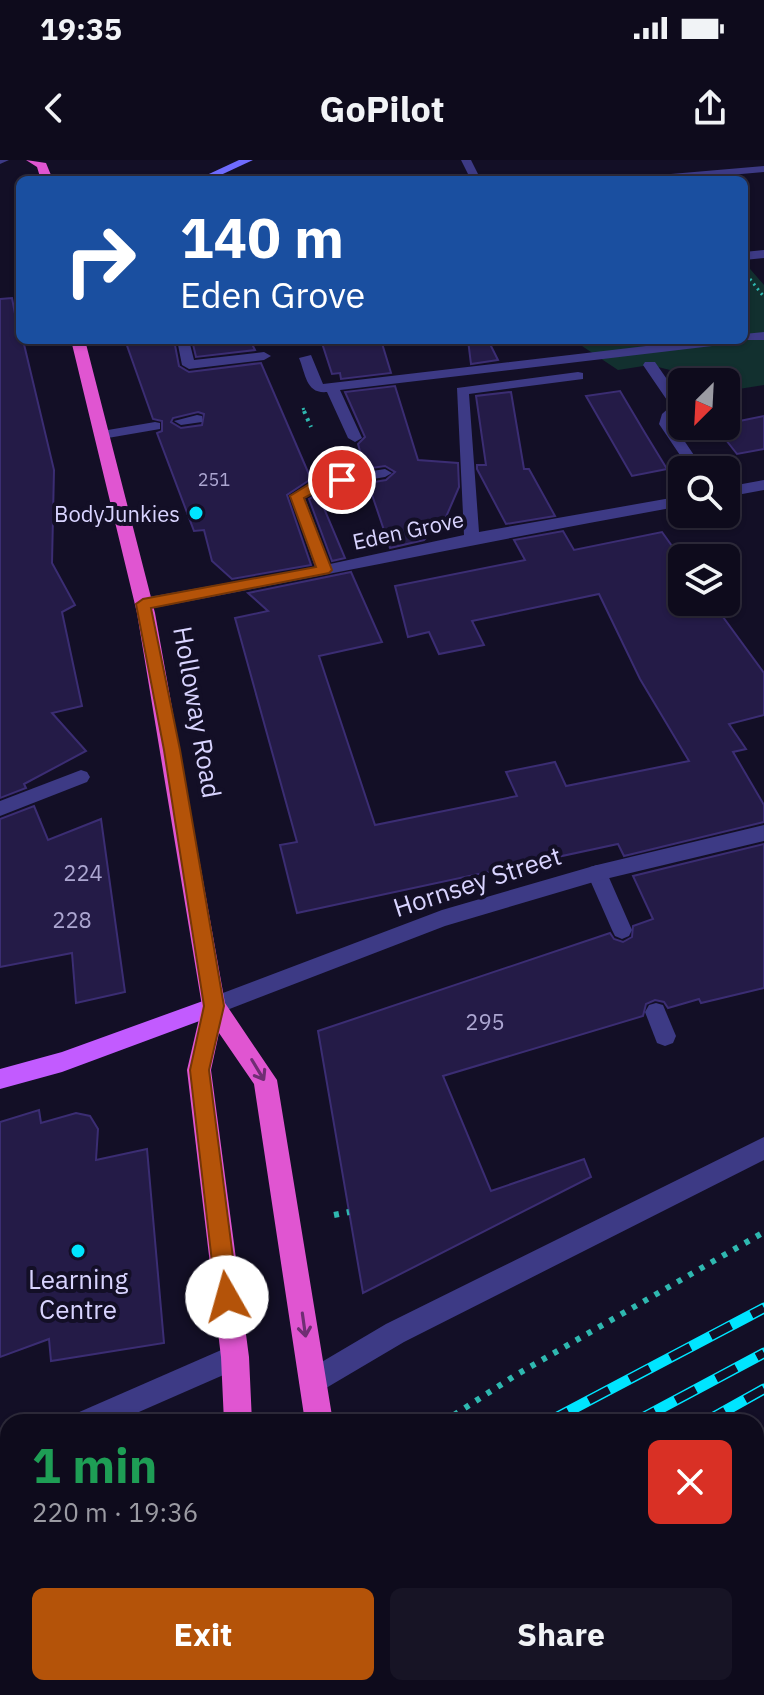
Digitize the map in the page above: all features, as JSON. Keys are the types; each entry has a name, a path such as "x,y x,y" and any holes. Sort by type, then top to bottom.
{"highway":[{"path":"22,171 22,167 32,160 42,165 46,176"},
{"name":"Holloway Road","path":"79,344 143,604 172,750 214,1006 199,1070 235,1357 238,1414"},
{"name":"Holloway Road","path":"214,1006 265,1080 318,1414"}],"main road":[{"path":"210,176 248,160"},
{"path":"0,1079 74,1058 214,1006"}],"street":[{"path":"698,176 764,169"},
{"path":"184,344 189,365 264,356"},
{"path":"306,358 318,389 697,344"},
{"path":"650,365 679,407 669,414 666,424 688,456"},
{"path":"454,374 462,391 472,538"},
{"path":"462,391 578,376"},
{"path":"332,388 355,438"},
{"path":"181,421 197,419"},
{"path":"102,435 155,426"},
{"path":"324,570 297,496 321,483 385,473"},
{"path":"740,489 764,485"},
{"name":"Eden Grove","path":"143,604 472,538 668,503"},
{"path":"0,809 81,777"},
{"name":"Hornsey Street","path":"214,1006 442,918 597,873 764,833"},
{"path":"597,873 622,930"},
{"path":"656,1012 665,1036"},
{"path":"312,1382 395,1333 764,1148"},
{"path":"104,1414 235,1357"}],"path":[{"path":"748,277 764,297"},
{"path":"334,1215 349,1212"},
{"path":"455,1414 516,1375 764,1232"}],"green space":[{"path":"748,267 764,285 764,385 740,389 740,368 668,370 650,365 618,370 579,344 748,344"}],"building":[{"path":"12,298 16,344 24,344 54,470 52,563 75,605 62,612 82,706 52,713 86,751 24,784 26,788 0,798 0,299"},
{"path":"126,344 175,344 179,366 189,372 261,363 311,479 287,495 311,565 232,579 212,561 204,530 194,531 157,433 162,431 162,421 153,419","holes":["198,412 204,414 202,425 181,428 171,422 173,418"]},
{"path":"193,344 252,344 255,350 196,357"},
{"path":"322,344 382,344 391,373 341,379 340,373 332,374"},
{"path":"468,344 490,344 498,360 471,364"},
{"path":"395,386 418,460 458,463 459,487 446,517 424,540 390,548 368,483 386,480 395,472 385,466 365,469 358,444 365,437 345,392"},
{"path":"620,391 667,469 632,476 586,396"},
{"path":"511,392 524,469 529,469 555,516 506,524 477,469 477,465 486,465 476,396"},
{"path":"764,416 764,449 737,454 726,440 740,440 740,421"},
{"path":"318,494 345,558 332,561 309,499"},
{"path":"563,531 574,550 662,532 671,544 668,544 668,616 722,616 764,673 764,715 729,724 746,749 733,752 764,805 764,822 624,856 618,844 297,913 280,845 297,842 235,618 268,611 248,593 351,572 382,642 319,656 375,825 517,796 506,772 555,762 566,786 689,761 640,679 599,594 472,621 484,645 439,654 429,632 408,637 395,586 525,560 514,540"},
{"path":"34,806 48,840 101,819 125,992 76,1003 72,953 0,967 0,819"},
{"path":"764,844 764,988 701,1003 699,999 668,1008 664,1002 655,1000 646,1004 643,1016 443,1076 491,1191 584,1159 591,1177 363,1293 318,1031 610,933 614,939 623,942 632,937 633,926 653,919 633,876"},
{"name":"Learning Centre","path":"39,1110 41,1123 76,1113 90,1116 98,1129 96,1160 147,1149 164,1343 51,1361 49,1339 0,1357 0,1122"}],"railway":[{"path":"563,1414 764,1308"},
{"path":"650,1414 764,1353"},
{"path":"719,1414 764,1389"}],"place":[{"name":"BodyJunkies","path":"196,513"},
{"name":"Learning Centre","path":"78,1251"}],"route":[{"path":"227,1297 199,1070 214,1006 172,750 143,604 324,570 297,496 321,483 342,480"}]}
